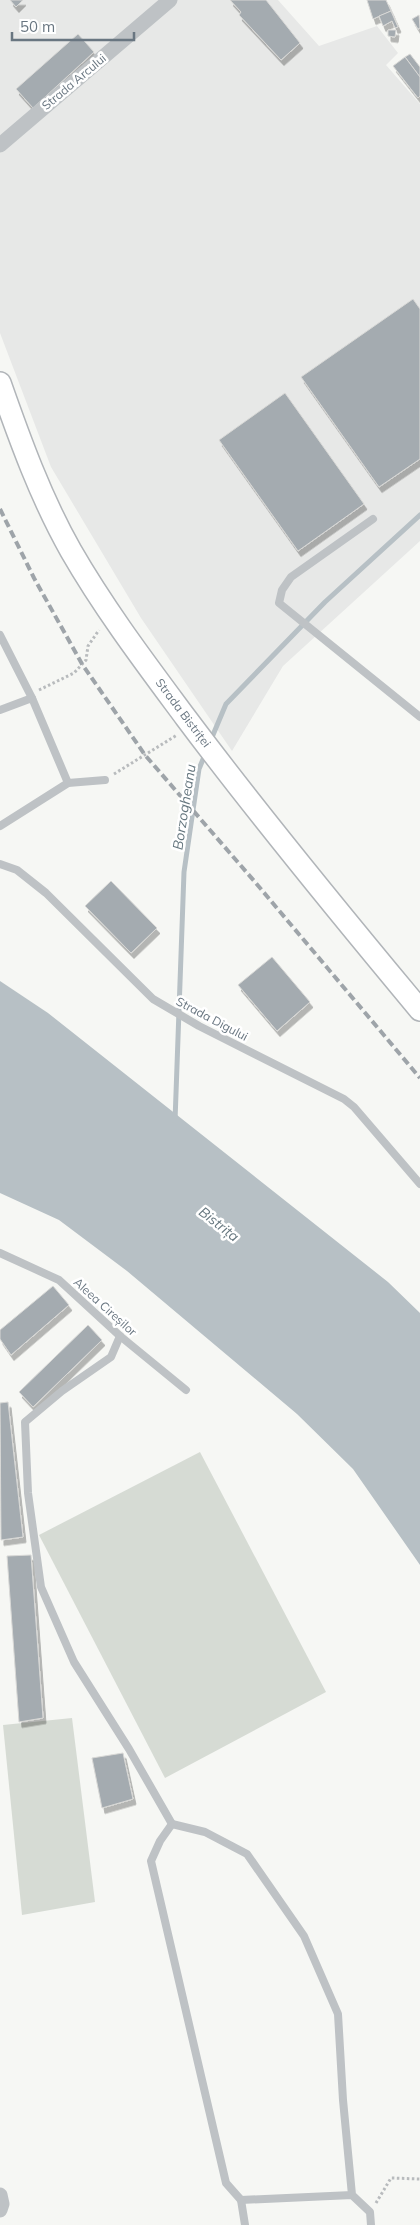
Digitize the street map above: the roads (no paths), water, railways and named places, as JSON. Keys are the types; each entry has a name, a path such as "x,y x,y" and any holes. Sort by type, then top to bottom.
{"main road":[{"name":"Strada Bistriței","path":"0,383 19,437 48,506 71,551 111,613 231,776 318,887 420,1010"}],"street":[{"name":"Strada Arcului","path":"0,145 170,0"},
{"path":"0,2196 2,2204 0,2210"}],"lane":[{"path":"373,519 291,577 282,590 279,603 420,717"},
{"path":"0,635 32,698 68,783"},
{"path":"0,710 32,698"},
{"path":"0,826 68,783 106,780"},
{"name":"Strada Digului","path":"0,864 16,870 46,893 160,1004 199,1026 344,1099 420,1184"},
{"name":"Aleea Cireșilor","path":"0,1253 59,1280 120,1336 186,1390"},
{"path":"120,1336 111,1357 62,1391 25,1422 28,1493 41,1587 74,1662 129,1749 172,1824 205,1832 247,1854 304,1936 338,2014 343,2100 352,2195 370,2212 371,2225"},
{"path":"172,1824 160,1841 151,1861 226,2183 241,2200 245,2225"},
{"path":"241,2200 352,2195"}],"water":[{"name":"Bistrița","path":"0,981 48,1013 388,1282 420,1313 420,1565 353,1469 297,1414 127,1271 59,1220 0,1193"}],"waterway":[{"name":"Borzogheanu","path":"210,742 226,704 325,602 420,515"},
{"name":"Borzogheanu","path":"175,1121 184,872 199,769 206,752"}],"railway":[{"path":"0,509 34,578 82,664 145,755 420,1078"}]}
